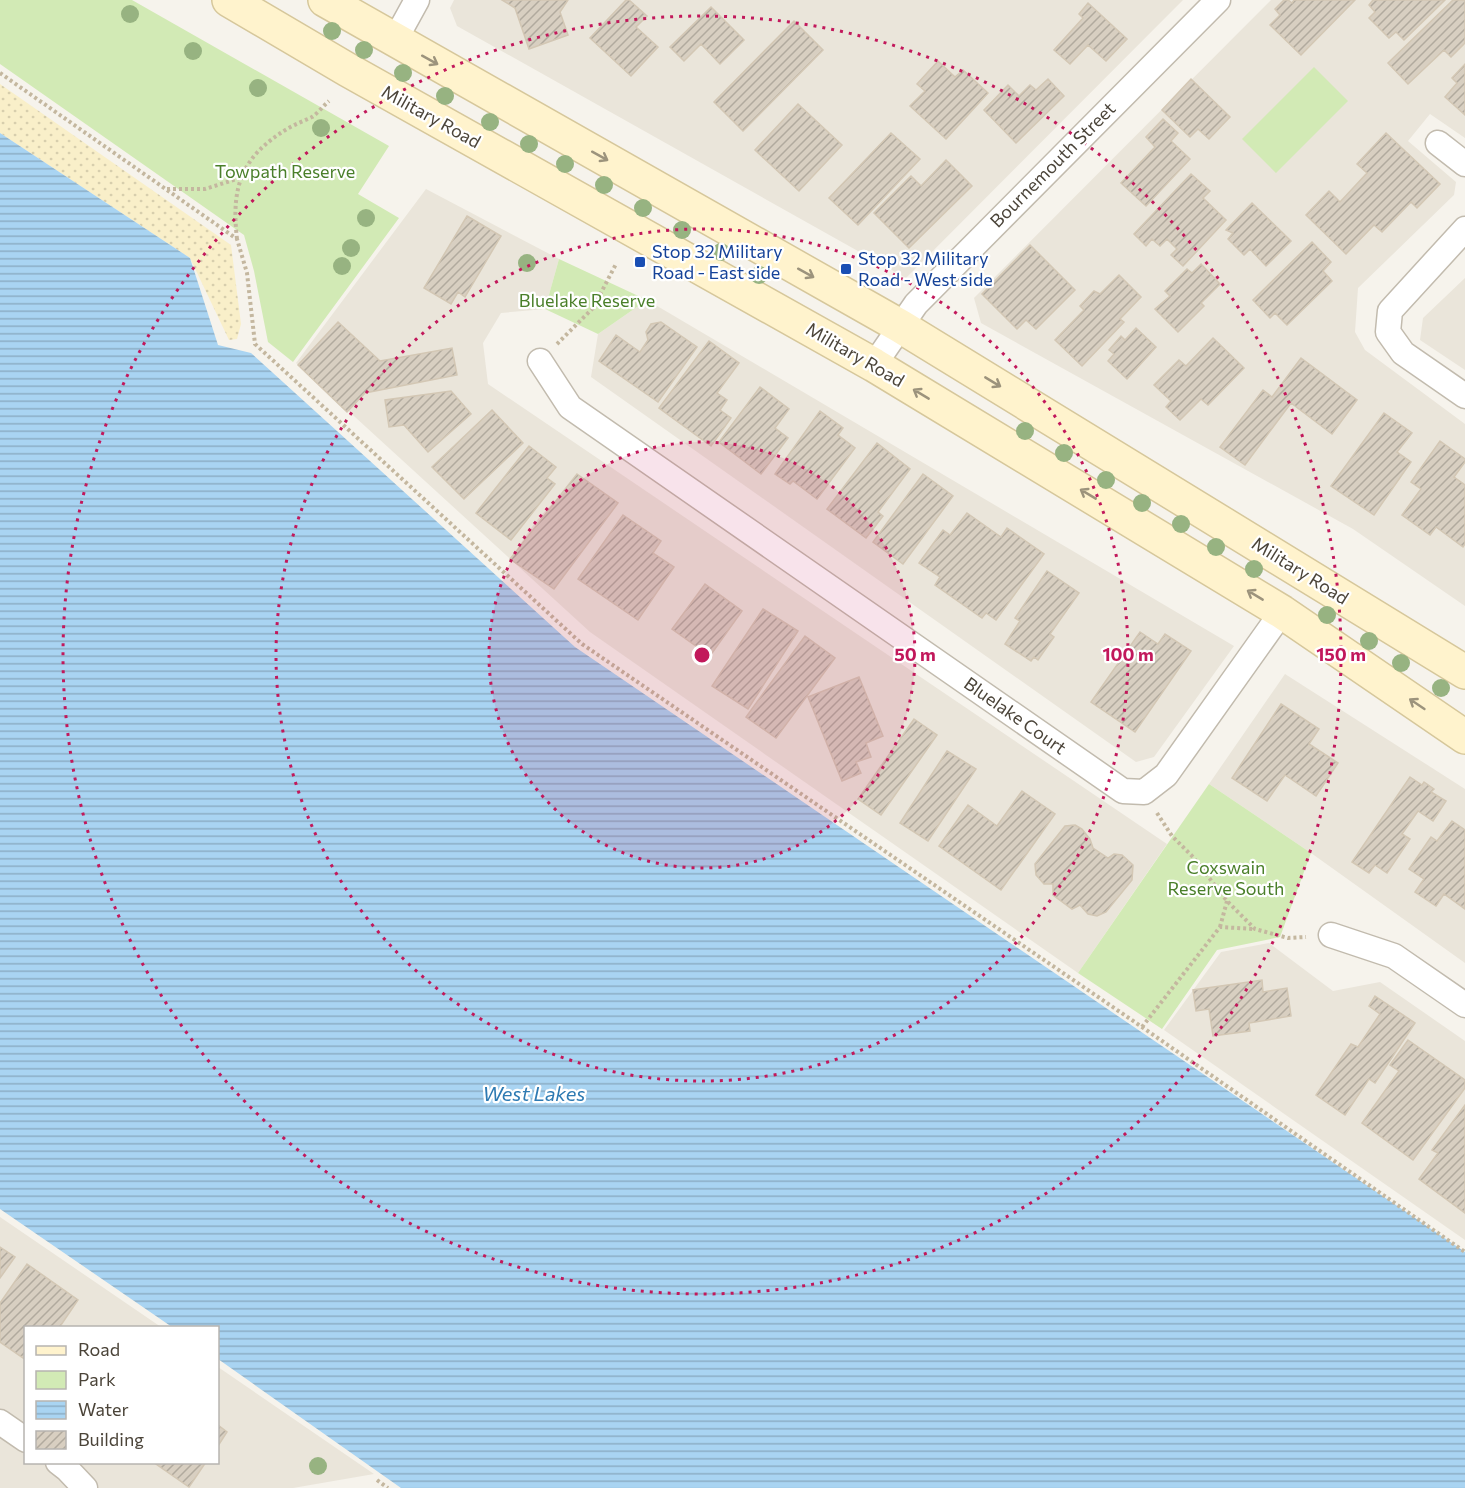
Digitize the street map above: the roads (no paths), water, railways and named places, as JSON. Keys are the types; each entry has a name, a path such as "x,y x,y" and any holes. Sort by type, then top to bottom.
{"main road":[{"name":"Military Road","path":"229,0 348,70 874,365 1282,612 1465,737"},
{"name":"Military Road","path":"325,0 900,326 1465,672"}],"street":[{"path":"395,40 417,0"},
{"name":"Bournemouth Street","path":"874,365 916,304 1218,0"},
{"path":"1438,143 1465,164"},
{"path":"1465,229 1390,311 1388,332 1403,353 1465,396"},
{"name":"Bluelake Court","path":"540,361 570,407 1123,791 1144,792 1166,775 1282,612"},
{"path":"1331,935 1394,956 1465,1005"},
{"path":"0,1422 24,1439"},
{"path":"61,1464 85,1488"}],"water":[{"name":"West Lakes","path":"0,133 190,258 218,345 251,353 575,647 1465,1252 1465,1488 401,1488 219,1360 219,1326 171,1326 0,1209"}],"place":[{"name":"Stop 32 Military Road - East side","path":"640,262"},
{"name":"Stop 32 Military Road - West side","path":"846,269"}],"park label":[{"name":"Towpath Reserve","path":"285,172"},
{"name":"Bluelake Reserve","path":"587,301"},
{"name":"Coxswain Reserve South","path":"1226,878"}]}
